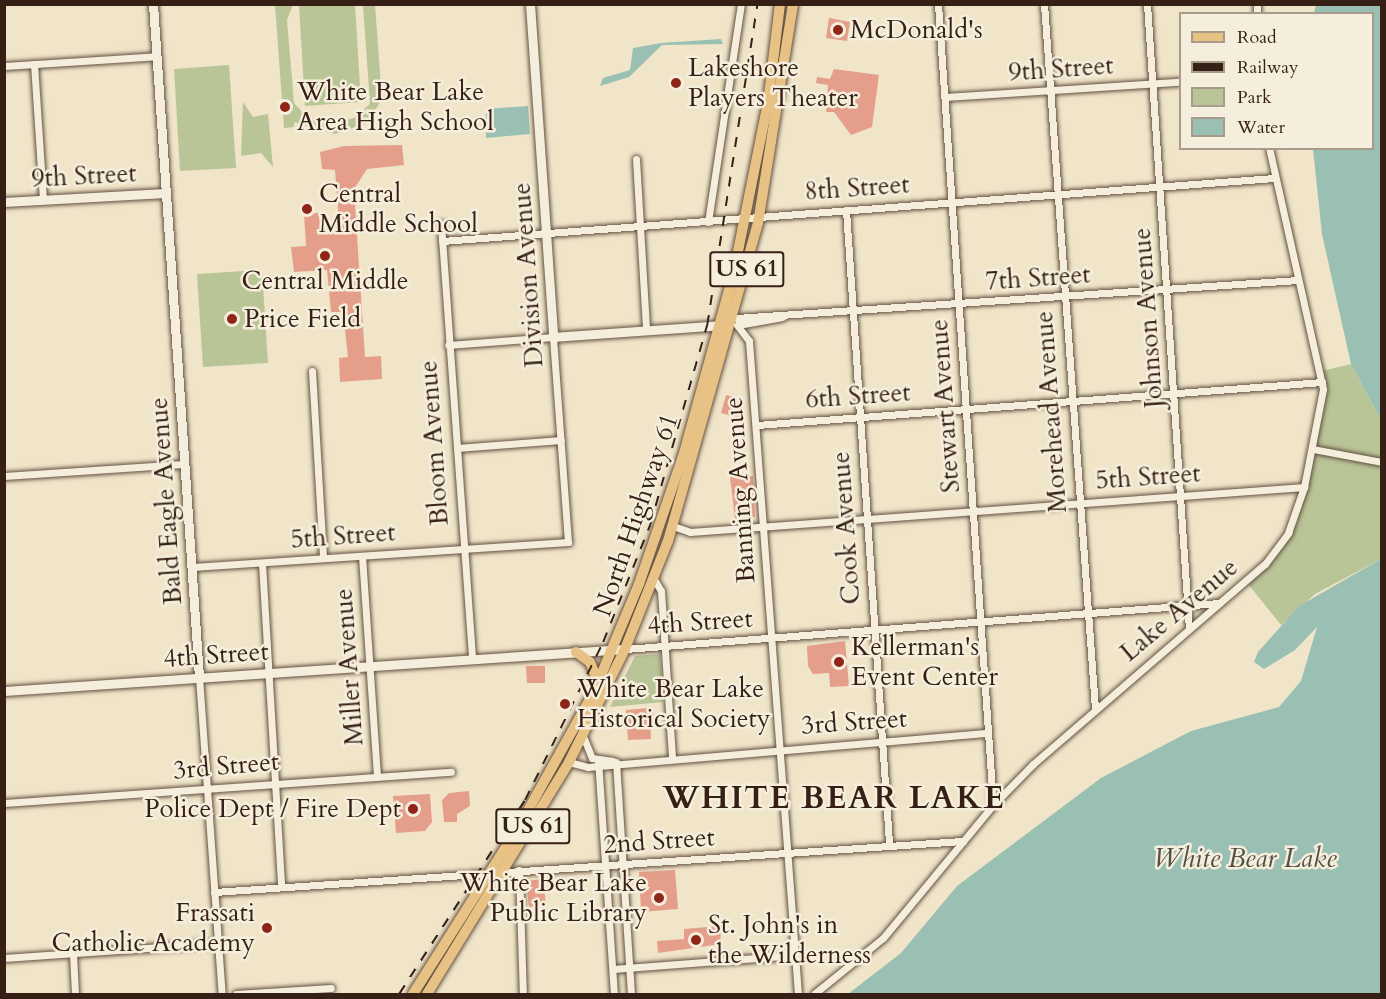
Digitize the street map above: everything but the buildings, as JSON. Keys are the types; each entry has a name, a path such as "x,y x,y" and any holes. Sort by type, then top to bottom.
{"main road":[{"name":"North Highway 61","path":"413,994 489,874 566,743 598,682 666,509 720,325 745,219 780,4"},
{"name":"North Highway 61","path":"427,994 506,873 569,762 625,649 654,579 673,526 736,323 759,218 793,4"},
{"path":"666,509 673,526"},
{"path":"576,652 590,662 598,682"},
{"path":"566,743 569,762"}],"street":[{"name":"Bald Eagle Avenue","path":"153,4 222,994"},
{"name":"Division Avenue","path":"530,4 568,542"},
{"path":"708,222 741,4"},
{"name":"Stewart Avenue","path":"938,4 993,805"},
{"name":"Morehead Avenue","path":"1044,4 1078,503 1095,708"},
{"name":"Johnson Avenue","path":"1148,4 1189,629"},
{"path":"4,66 157,56"},
{"path":"34,64 43,199"},
{"name":"9th Street","path":"945,97 1179,81"},
{"name":"Lake Avenue","path":"814,994 883,938 993,805 1095,708 1277,551 1296,516 1312,449 1322,382 1269,150"},
{"path":"636,159 646,329"},
{"name":"8th Street","path":"442,242 1274,178"},
{"name":"9th Street","path":"4,202 165,193"},
{"name":"Cook Avenue","path":"846,210 889,843"},
{"name":"Bloom Avenue","path":"441,224 472,659"},
{"name":"7th Street","path":"448,345 720,325 782,317 1298,280"},
{"name":"7th Street","path":"736,323 759,323 782,317"},
{"path":"736,323 749,340 759,323"},
{"name":"Banning Avenue","path":"749,340 798,994"},
{"path":"312,371 323,557"},
{"name":"6th Street","path":"757,425 1322,382"},
{"path":"457,448 561,440"},
{"path":"1312,449 1382,462"},
{"path":"4,476 184,464"},
{"name":"5th Street","path":"673,526 690,532 1304,487"},
{"name":"5th Street","path":"192,567 568,542"},
{"name":"Miller Avenue","path":"362,555 377,776"},
{"path":"262,563 277,783 281,886"},
{"path":"654,579 661,591 672,758"},
{"name":"4th Street","path":"4,691 612,650 1219,603"},
{"name":"3rd Street","path":"569,762 615,762 988,733"},
{"path":"583,735 587,753 597,763 614,994"},
{"path":"615,762 631,994"},
{"name":"3rd Street","path":"4,803 451,772"},
{"name":"2nd Street","path":"214,892 506,873 519,870 623,866 889,843 963,841"},
{"path":"519,870 523,994"},
{"path":"4,958 218,943"},
{"path":"73,954 75,994"},
{"path":"613,969 795,955"},
{"path":"236,994 292,993 331,988"}],"green space":[{"path":"275,5 293,5 287,20 294,103 308,118 330,124 354,118 370,104 363,5 375,5 382,99 367,123 335,134 294,122 294,127 284,128"},
{"path":"299,5 355,5 361,102 305,106"},
{"path":"229,65 236,168 180,171 174,69"},
{"path":"243,102 253,117 268,114 273,167 261,153 241,156"},
{"name":"Price Field","path":"262,270 268,363 203,367 197,274"},
{"path":"1351,364 1381,420 1381,559 1315,594 1281,625 1248,584 1277,555 1297,523 1325,399 1322,371"},
{"path":"660,654 663,702 610,707 635,656"}],"water":[{"path":"1316,5 1381,5 1381,420 1351,364 1322,234 1313,150 1374,150 1374,12 1314,12"},
{"path":"721,39 723,44 662,45 629,77 600,86 603,78 630,70 633,48 661,43"},
{"path":"528,106 530,134 486,138 486,109"},
{"name":"White Bear Lake","path":"1381,559 1381,994 848,994 901,953 957,886 1101,778 1191,731 1279,707 1301,681 1317,627 1295,650 1264,669 1254,662 1258,652 1299,606"}],"railway":[{"path":"399,994 525,800 603,642 650,525 707,325 757,4"}],"place":[{"name":"McDonald's","path":"838,30"},
{"name":"Lakeshore Players Theater","path":"676,83"},
{"name":"White Bear Lake Area High School","path":"285,107"},
{"name":"Central Middle School","path":"307,209"},
{"name":"Central Middle","path":"325,256"},
{"name":"Price Field","path":"232,319"},
{"name":"Kellerman's Event Center","path":"839,662"},
{"name":"White Bear Lake Historical Society","path":"565,704"},
{"name":"Police Dept / Fire Dept","path":"413,809"},
{"name":"White Bear Lake Public Library","path":"659,898"},
{"name":"Frassati Catholic Academy","path":"267,928"},
{"name":"St. John's in the Wilderness","path":"696,940"}],"district":[{"name":"WHITE BEAR LAKE","path":"834,798"}]}
